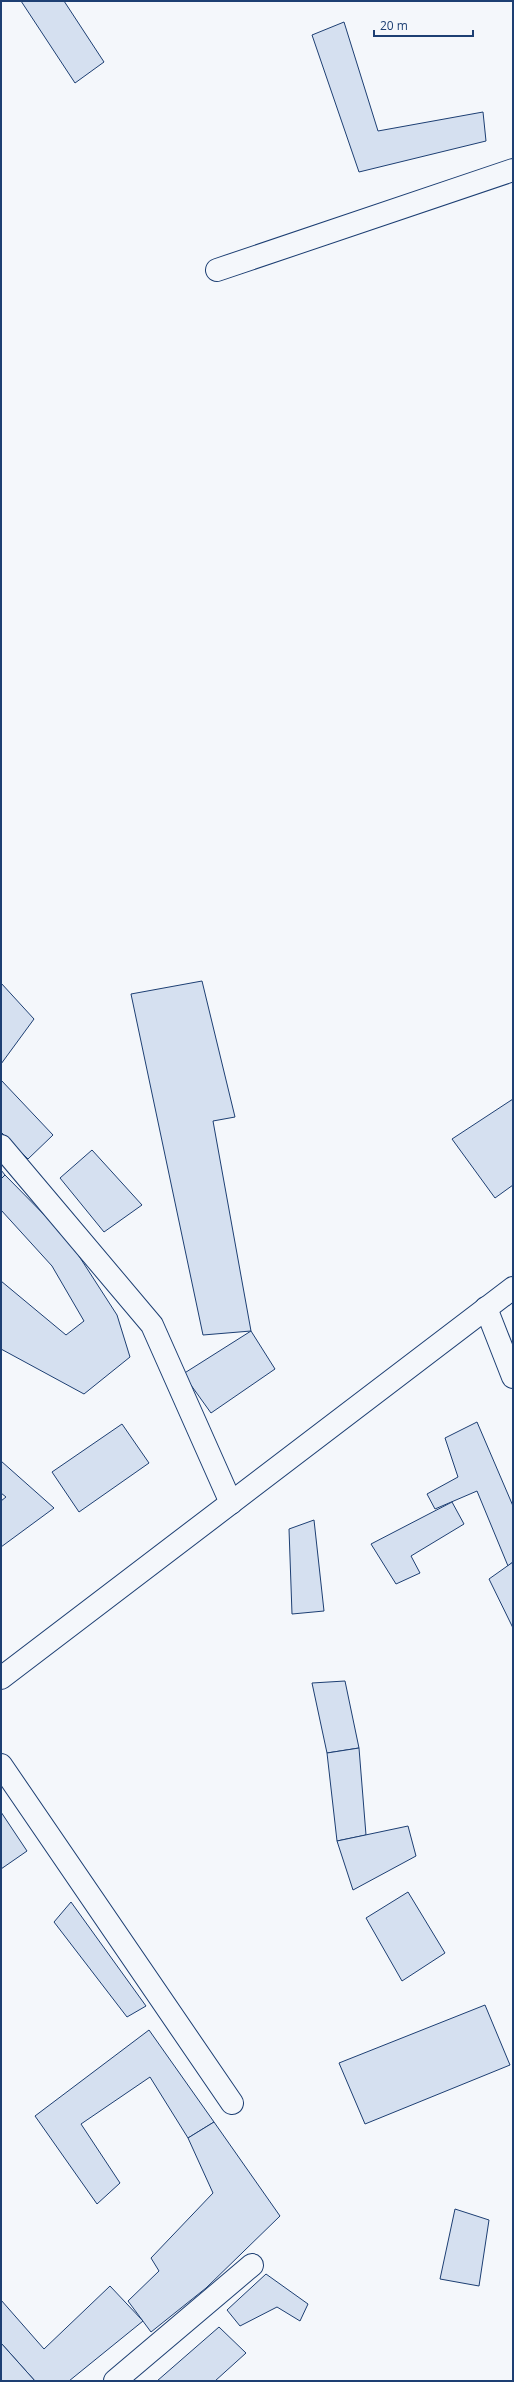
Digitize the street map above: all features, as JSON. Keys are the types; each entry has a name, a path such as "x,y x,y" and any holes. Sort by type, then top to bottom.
{"street":[{"path":"217,270 513,170"},
{"path":"1,1146 152,1325 231,1503"},
{"path":"1,1678 513,1288"},
{"path":"486,1308 513,1377"},
{"path":"1,1765 232,2103"},
{"path":"115,2381 252,2265"}],"building":[{"path":"21,1 64,1 104,62 75,83"},
{"path":"344,22 378,131 483,112 486,141 359,172 312,35"},
{"path":"202,981 235,1117 213,1121 251,1331 203,1335 131,994"},
{"path":"1,983 34,1019 1,1064"},
{"path":"1,1080 53,1135 28,1159 1,1132"},
{"path":"513,1099 513,1185 495,1198 452,1139"},
{"path":"92,1150 142,1205 104,1232 60,1178"},
{"path":"1,1170 5,1175 1,1179"},
{"path":"5,1175 68,1239 117,1315 130,1357 84,1394 1,1349 1,1281 66,1335 84,1321 52,1266 1,1210 1,1179"},
{"path":"251,1331 275,1369 211,1413 183,1374"},
{"path":"477,1422 513,1506 513,1562 508,1566 477,1491 435,1509 427,1494 458,1477 445,1438"},
{"path":"122,1424 149,1463 79,1512 52,1472"},
{"path":"1,1461 54,1508 1,1547 1,1501 6,1497 1,1493"},
{"path":"452,1502 464,1524 411,1556 420,1573 396,1584 371,1544"},
{"path":"314,1520 324,1611 292,1614 289,1529"},
{"path":"513,1562 513,1628 489,1579"},
{"path":"345,1681 359,1748 327,1753 312,1683"},
{"path":"359,1748 366,1835 337,1841 327,1753"},
{"path":"1,1812 27,1851 1,1869"},
{"path":"408,1826 416,1856 353,1890 337,1841"},
{"path":"408,1892 445,1953 402,1981 366,1918"},
{"path":"71,1902 146,2006 127,2017 54,1922"},
{"path":"485,2005 510,2065 365,2124 339,2063"},
{"path":"149,2030 214,2122 188,2138 150,2077 81,2124 120,2183 97,2204 35,2116"},
{"path":"214,2122 280,2216 206,2288 151,2332 128,2301 159,2271 151,2258 213,2193 188,2138"},
{"path":"455,2209 489,2220 479,2286 440,2279"},
{"path":"266,2274 308,2304 300,2321 277,2307 240,2326 227,2310"},
{"path":"110,2286 143,2321 69,2381 35,2381 1,2343 1,2300 44,2349"},
{"path":"219,2327 246,2353 215,2381 157,2381"},
{"path":"1,2343 35,2381 1,2381"}]}
